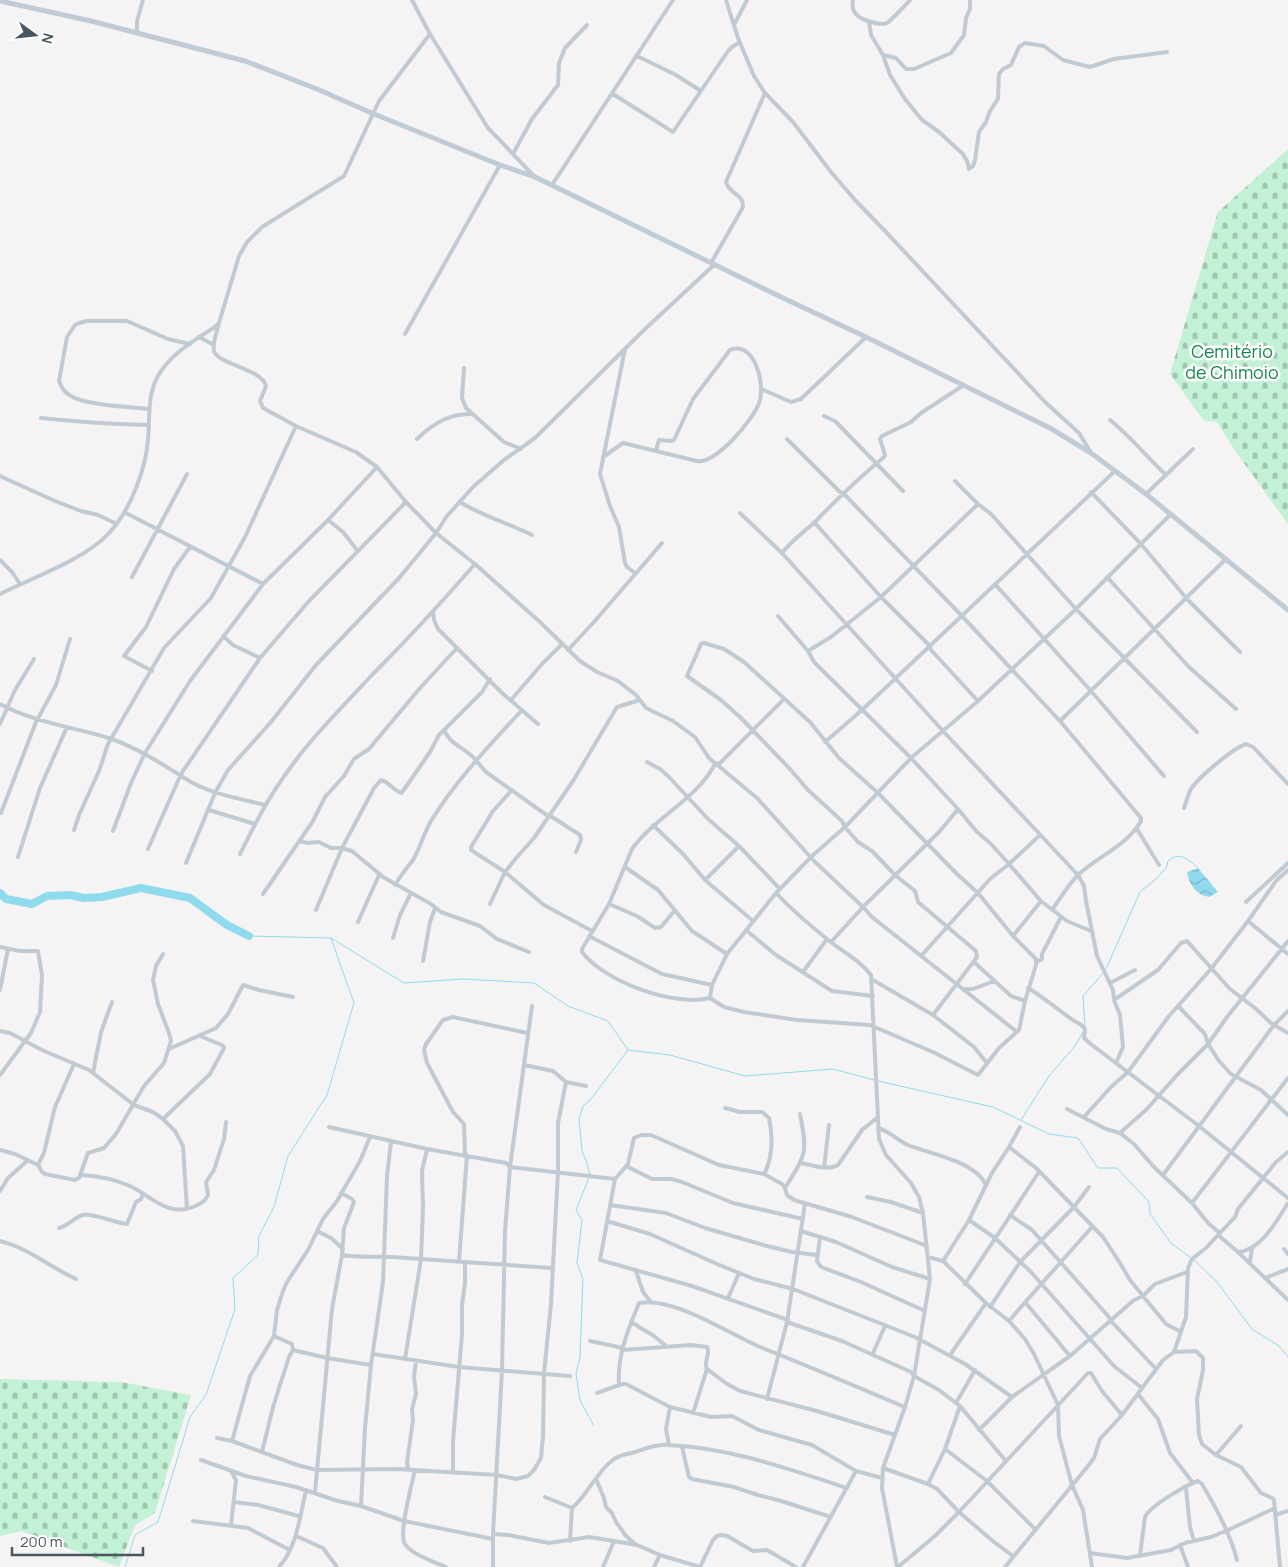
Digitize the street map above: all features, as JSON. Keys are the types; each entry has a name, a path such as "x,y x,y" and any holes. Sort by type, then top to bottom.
{"street":[{"path":"137,33 137,21 143,0"},
{"path":"412,0 430,34 488,128 535,177"},
{"path":"552,185 673,0"},
{"path":"726,0 754,76 765,93 793,122 848,193 1045,402 1079,433 1091,453"},
{"path":"734,25 747,0"},
{"path":"853,0 852,8 861,18 886,24 910,0"},
{"path":"883,55 896,58 906,69 914,69 948,55 964,35 966,18 970,9 970,0"},
{"path":"0,1 137,33 245,61 552,185 1022,413 1091,453 1146,494 1288,610"},
{"path":"869,21 871,35 883,55 890,75 905,99 922,120 939,132 963,154 970,170 975,160 979,132 998,98 999,74 1003,69 1011,65 1022,44 1028,43 1044,46 1063,60 1090,67 1114,58 1167,52"},
{"path":"513,154 532,119 558,85 559,63 564,48 587,25"},
{"path":"430,34 379,101 344,176 262,227 247,242 239,256 219,324 214,346 216,355 262,379 266,386 260,401 262,408 296,426 356,452 377,467 406,502 436,532 475,564 580,661 597,672 613,678 624,685 646,708 673,721 695,738 715,764 757,798 830,876 863,906 872,917 964,988 1017,1032"},
{"path":"612,94 673,132 728,51 740,42"},
{"path":"637,56 676,75 701,91"},
{"path":"186,863 210,810 215,792 228,770 271,722 316,665 400,577 447,516 473,487 504,460 521,449 555,418 713,264 743,207 741,198 730,189 726,182 765,93"},
{"path":"406,334 500,164"},
{"path":"149,409 105,404 76,398 68,394 60,386 59,380 71,331 75,325 87,321 122,320 168,338 190,344"},
{"path":"0,594 95,546 117,524 136,486 145,460 149,409 157,377 172,359 219,324"},
{"path":"761,389 791,402 801,399 866,336"},
{"path":"199,338 214,346"},
{"path":"603,457 623,443 697,461 707,460 734,440 760,403 761,389 758,367 751,356 741,350 734,348 730,350 693,399 674,440 672,442 659,440 656,450"},
{"path":"625,349 603,457 601,478 619,527 625,563 635,573"},
{"path":"464,368 462,398 466,408 504,442 521,449"},
{"path":"782,553 835,499 844,494 885,456 880,439 882,436 910,422 964,386"},
{"path":"417,439 428,428 445,419 462,414 472,414"},
{"path":"824,416 836,421 903,491"},
{"path":"41,418 83,423 107,422 149,425"},
{"path":"1110,420 1166,475"},
{"path":"74,830 99,771 108,744 168,643 208,603 250,529 296,426"},
{"path":"787,439 844,494 961,614 1060,721 1141,818 1136,829 1116,847 1078,875 1052,910"},
{"path":"1146,494 1193,449"},
{"path":"113,831 131,783 145,753 190,681 263,584 328,520 377,467"},
{"path":"825,742 862,710 961,614 1115,471"},
{"path":"132,577 187,474"},
{"path":"0,476 55,501 98,515 117,524"},
{"path":"955,481 991,514 1076,609 1196,732"},
{"path":"1091,492 1141,544 1187,599 1240,652"},
{"path":"148,850 181,774 260,658 357,550 406,502"},
{"path":"460,502 477,512 505,522 532,535"},
{"path":"808,651 881,597 978,504"},
{"path":"124,512 156,529 168,533 263,584"},
{"path":"740,513 782,553 943,731 1078,875 1084,886 1097,956 1110,984 1120,1015 1123,1043 1122,1051 1116,1063"},
{"path":"710,998 712,985 727,954 776,893 812,856 845,828 911,758 978,701 1076,609 1171,514"},
{"path":"328,520 343,532 357,550"},
{"path":"814,522 881,597 930,645 932,650 978,701"},
{"path":"568,650 662,543"},
{"path":"152,670 124,656 146,627 174,569 190,546"},
{"path":"1060,721 1226,559"},
{"path":"0,560 12,572 20,584"},
{"path":"240,854 264,805 285,774 335,714 433,612 475,564"},
{"path":"1108,577 1189,667 1236,709"},
{"path":"995,584 1164,776"},
{"path":"433,612 438,629 538,724"},
{"path":"778,616 808,651 814,662 911,758 1041,901 1061,917 1091,930"},
{"path":"223,636 233,645 260,658"},
{"path":"1,813 36,722 56,685 70,639"},
{"path":"932,1015 956,982 974,962 977,957 976,951 918,902 915,890 895,874 872,851 858,842 845,828 842,821 808,790 727,704 687,676 701,644 704,643 724,649 744,662 810,722 839,758 878,793 978,893 1037,962"},
{"path":"511,700 562,644"},
{"path":"264,894 314,821 325,797 344,776 354,760 369,748 457,648"},
{"path":"0,724 15,690 34,659"},
{"path":"316,910 342,848 378,782 384,781 397,792 401,793 404,791 444,730 482,692 490,679"},
{"path":"784,699 720,763 715,764 709,775 688,796 654,825 632,848 609,904 582,949 584,955 598,967 625,984 685,1000 710,998 724,1007 744,1012 797,1020 866,1024 935,1053 978,1075 999,1048 1021,1028 1028,988 1037,962 1042,959 1042,954 1061,917"},
{"path":"490,904 505,872 534,838 573,781 617,707 640,700"},
{"path":"0,704 39,719 112,739 145,753 181,774 186,779 215,792 264,805"},
{"path":"395,885 414,857 431,821 476,760 522,710"},
{"path":"18,857 40,788 66,727"},
{"path":"444,730 449,740 476,760 479,765 512,790 580,835 581,840 576,852"},
{"path":"1184,808 1189,793 1195,785 1222,759 1246,744 1253,746 1288,784"},
{"path":"647,762 664,772 708,819 739,846 780,889"},
{"path":"512,790 494,811 470,847 470,850 505,872 544,905 592,931"},
{"path":"831,942 863,906 928,843 958,809"},
{"path":"210,810 255,824"},
{"path":"654,825 684,855 705,880 753,921"},
{"path":"1136,829 1160,865"},
{"path":"922,955 990,879 1040,835"},
{"path":"299,841 308,843 319,842 331,848 342,848 352,851 395,885 442,912 480,926 497,940 529,952"},
{"path":"705,880 739,846"},
{"path":"1246,902 1288,863"},
{"path":"625,867 658,890 692,931 727,954"},
{"path":"1084,1116 1128,1072 1178,1006 1211,969 1276,881 1288,870"},
{"path":"358,922 379,874"},
{"path":"393,938 400,915 411,893"},
{"path":"776,893 827,939 860,963 873,980 878,1128 881,1147 911,1183 919,1197 924,1213 930,1279 921,1340 914,1376 883,1468 882,1478 884,1498 898,1567 935,1536 959,1512 1005,1460 1090,1372 1102,1391 1122,1415"},
{"path":"1013,936 1041,901"},
{"path":"609,904 637,916 654,928 661,927 675,910"},
{"path":"423,960 430,922 436,908"},
{"path":"1248,921 1288,954"},
{"path":"746,930 776,955 832,991 874,996"},
{"path":"589,936 662,974 712,985"},
{"path":"803,972 827,939"},
{"path":"1114,1000 1158,970 1187,941 1230,989 1274,1025 1288,1033"},
{"path":"1120,1133 1160,1096 1177,1075 1208,1044 1288,941"},
{"path":"0,947 39,952 42,975 40,1012 34,1028 0,1075"},
{"path":"0,990 8,949"},
{"path":"0,1150 15,1154 38,1165 42,1172 78,1180 88,1153 102,1149 107,1145 116,1134 148,1080 164,1063 171,1042 158,1004 153,980 156,966 163,954"},
{"path":"974,962 1011,996 1025,1001"},
{"path":"1110,984 1135,970"},
{"path":"873,980 932,1015 974,1046 986,1063"},
{"path":"964,988 972,989 994,982"},
{"path":"169,1049 216,1028 228,1014 243,985 269,993 293,997"},
{"path":"1028,988 1072,1020 1082,1024 1086,1029 1084,1038 1199,1126 1288,1198"},
{"path":"93,1073 102,1032 112,1002"},
{"path":"493,1567 493,1534 502,1370 505,1231 510,1166 532,1006"},
{"path":"1178,1006 1205,1034 1208,1044 1231,1074 1264,1092 1270,1100 1288,1115"},
{"path":"1163,1175 1274,1025 1288,1011"},
{"path":"459,1261 466,1155 464,1124 453,1112 427,1063 424,1050 426,1044 443,1020 452,1017 527,1033"},
{"path":"0,1031 25,1040 42,1050 93,1073 134,1105 153,1112 164,1119 175,1131 184,1146 187,1209"},
{"path":"164,1119 210,1074 223,1050 224,1047 222,1045 200,1036"},
{"path":"38,1165 44,1153 55,1107 74,1064"},
{"path":"524,1065 553,1071 566,1082 586,1086"},
{"path":"1192,1203 1288,1078"},
{"path":"217,1438 232,1441 297,1465 317,1470 363,1468 497,1475 522,1479 528,1476 539,1464 543,1436 544,1374 550,1313 558,1171 558,1116 566,1082"},
{"path":"725,1108 740,1112 762,1112 769,1118 771,1152 768,1167 764,1174"},
{"path":"1067,1109 1084,1116 1106,1129 1120,1133 1134,1144 1192,1203 1209,1224 1288,1300"},
{"path":"785,1188 801,1163 805,1147 800,1114"},
{"path":"801,1163 824,1168 838,1165 862,1130 878,1117"},
{"path":"81,1175 108,1178 130,1186 164,1206 181,1210 187,1209 202,1203 208,1195 206,1182 214,1170 224,1139 226,1122"},
{"path":"824,1168 829,1125"},
{"path":"329,1127 391,1142 506,1163 510,1166 615,1179"},
{"path":"943,1261 969,1220 986,1185 1020,1127"},
{"path":"878,1128 888,1131 908,1145 964,1165 982,1177 986,1185"},
{"path":"927,1246 852,1217 790,1198 782,1184 764,1174 727,1168 646,1134 634,1138 626,1166 615,1179 600,1260 728,1298 873,1353 911,1372 914,1376 939,1390 958,1405 1005,1460"},
{"path":"232,1441 250,1376 274,1336 277,1310 287,1282 360,1161 370,1137"},
{"path":"361,1506 371,1365 383,1282 387,1176 391,1142"},
{"path":"1010,1147 1033,1165 1074,1207 1106,1242 1130,1280 1166,1324 1181,1332"},
{"path":"405,1359 421,1259 422,1171 428,1149"},
{"path":"1174,1352 1187,1311 1187,1272 1192,1259 1206,1248 1235,1217 1238,1209 1265,1178 1276,1162 1288,1152"},
{"path":"0,1191 8,1178 27,1161"},
{"path":"626,1166 652,1179 671,1179 733,1203 803,1219"},
{"path":"965,1284 1039,1172"},
{"path":"990,1307 1020,1262 1074,1207 1089,1187"},
{"path":"59,1228 68,1225 82,1215 127,1224 136,1202 143,1193"},
{"path":"315,1492 332,1309 343,1250 344,1228 354,1200 341,1193"},
{"path":"867,1197 892,1202 924,1213"},
{"path":"1238,1252 1244,1252 1252,1248 1271,1228 1288,1203"},
{"path":"767,1399 788,1321 805,1204"},
{"path":"610,1205 666,1213 705,1228 792,1252 817,1255"},
{"path":"1010,1215 1032,1230 1062,1262 1110,1321 1156,1369"},
{"path":"969,1220 995,1238 1020,1262 1114,1366 1142,1388"},
{"path":"607,1221 650,1234 754,1279 793,1290 921,1340 975,1370 1012,1398"},
{"path":"1009,1322 1041,1283 1092,1227"},
{"path":"317,1231 331,1238 343,1250"},
{"path":"801,1231 892,1267 930,1279"},
{"path":"820,1238 817,1255 818,1264 821,1268 861,1282 925,1311"},
{"path":"0,1241 19,1246 59,1271 76,1278"},
{"path":"1250,1262 1252,1248"},
{"path":"1284,1248 1288,1254"},
{"path":"342,1255 358,1258 384,1256 552,1268"},
{"path":"928,1257 943,1261 965,1284 1009,1322 1029,1345 1058,1405 1058,1436 1072,1486 1082,1510 1092,1567"},
{"path":"453,1473 453,1441 465,1262"},
{"path":"1265,1278 1288,1269"},
{"path":"636,1271 643,1292 651,1302"},
{"path":"979,1430 1012,1398 1070,1356 1155,1284 1187,1272"},
{"path":"728,1298 739,1273"},
{"path":"619,1385 619,1361 631,1322 639,1303 651,1302 686,1311 758,1346 905,1407"},
{"path":"1025,1302 1070,1356"},
{"path":"950,1355 986,1303"},
{"path":"631,1322 666,1346"},
{"path":"873,1353 885,1326"},
{"path":"262,1452 273,1407 293,1350 292,1344 274,1336"},
{"path":"590,1341 622,1349 666,1346 707,1347 708,1353 705,1364 707,1369 693,1413"},
{"path":"293,1350 371,1365"},
{"path":"1005,1567 1094,1458 1100,1438 1122,1415 1163,1360 1174,1352 1196,1351 1203,1358 1204,1363 1196,1399 1199,1434 1202,1444 1216,1456 1244,1470 1261,1493 1274,1500 1280,1567"},
{"path":"373,1354 459,1367 570,1376"},
{"path":"408,1470 407,1462 413,1420 412,1409 416,1394 414,1377 416,1361"},
{"path":"707,1369 734,1388 895,1435"},
{"path":"928,1484 945,1449 958,1405 975,1370"},
{"path":"597,1393 622,1384 632,1386 670,1407 711,1417 732,1416 759,1430 812,1445 856,1471 882,1478"},
{"path":"1138,1394 1158,1419 1170,1453 1193,1483"},
{"path":"669,1445 666,1429 670,1407"},
{"path":"1216,1456 1241,1426"},
{"path":"570,1541 572,1508 596,1479 618,1457 651,1446 669,1445 737,1454 847,1488"},
{"path":"682,1447 689,1477 692,1479 734,1486 831,1517"},
{"path":"945,1449 987,1481 1036,1530"},
{"path":"201,1460 246,1476 315,1492 404,1521 493,1539"},
{"path":"883,1468 928,1484 943,1494 959,1512 1013,1556"},
{"path":"229,1469 236,1480 231,1525"},
{"path":"415,1470 404,1521 403,1538 405,1545 423,1557 446,1567"},
{"path":"803,1567 856,1471"},
{"path":"596,1479 606,1507 618,1526 637,1545"},
{"path":"1140,1555 1147,1513 1164,1500 1198,1481 1202,1484 1219,1513 1238,1560"},
{"path":"1186,1488 1190,1527 1194,1541"},
{"path":"279,1567 296,1536 306,1490"},
{"path":"545,1497 572,1508"},
{"path":"234,1502 258,1505 299,1516"},
{"path":"1090,1553 1127,1558 1171,1550 1180,1545 1226,1531 1275,1508"},
{"path":"1275,1515 1288,1512"},
{"path":"193,1520 252,1530 290,1550"},
{"path":"493,1534 508,1534 549,1543 589,1537 637,1545 660,1555 700,1567 713,1540 717,1536 727,1536 753,1551 767,1550 796,1567"},
{"path":"296,1536 323,1548 337,1567"},
{"path":"602,1567 614,1541"},
{"path":"1180,1545 1188,1567"},
{"path":"654,1567 660,1555"}],"green space":[{"name":"Cemitério de Chimoio","path":"1288,149 1288,524 1236,452 1217,422 1204,421 1170,374 1218,212"},
{"path":"0,1379 121,1382 191,1395 155,1513 135,1525 119,1567 21,1531 0,1536"}],"water":[{"path":"1198,868 1218,892 1209,897 1200,894 1194,888 1189,881 1187,872"}],"waterway":[{"path":"1106,969 1140,892 1166,868 1168,861 1180,856 1198,868"},
{"path":"0,893 6,899 32,904 47,896 102,897 141,888 190,898 227,925 249,936"},
{"path":"249,936 331,938 404,983 463,979 534,983 568,1006 608,1021 628,1050 670,1055 745,1076 833,1069 874,1080"},
{"path":"125,1567 135,1535 158,1522 190,1417 206,1395 235,1309 233,1278 258,1255 259,1236 274,1207 288,1156 327,1095 354,1003 331,938"},
{"path":"1085,1026 1083,996 1104,972"},
{"path":"1021,1120 1049,1076 1075,1046 1083,1032"},
{"path":"594,1426 580,1400 576,1374 580,1357 583,1279 577,1263 582,1220 576,1210 590,1175 582,1151 579,1119 583,1106 591,1099 628,1050"},
{"path":"878,1081 993,1107 1049,1134 1078,1138 1098,1168 1117,1168 1149,1202 1150,1214 1171,1243 1191,1258"},
{"path":"1194,1260 1217,1282 1252,1329 1279,1346 1288,1357"}]}
